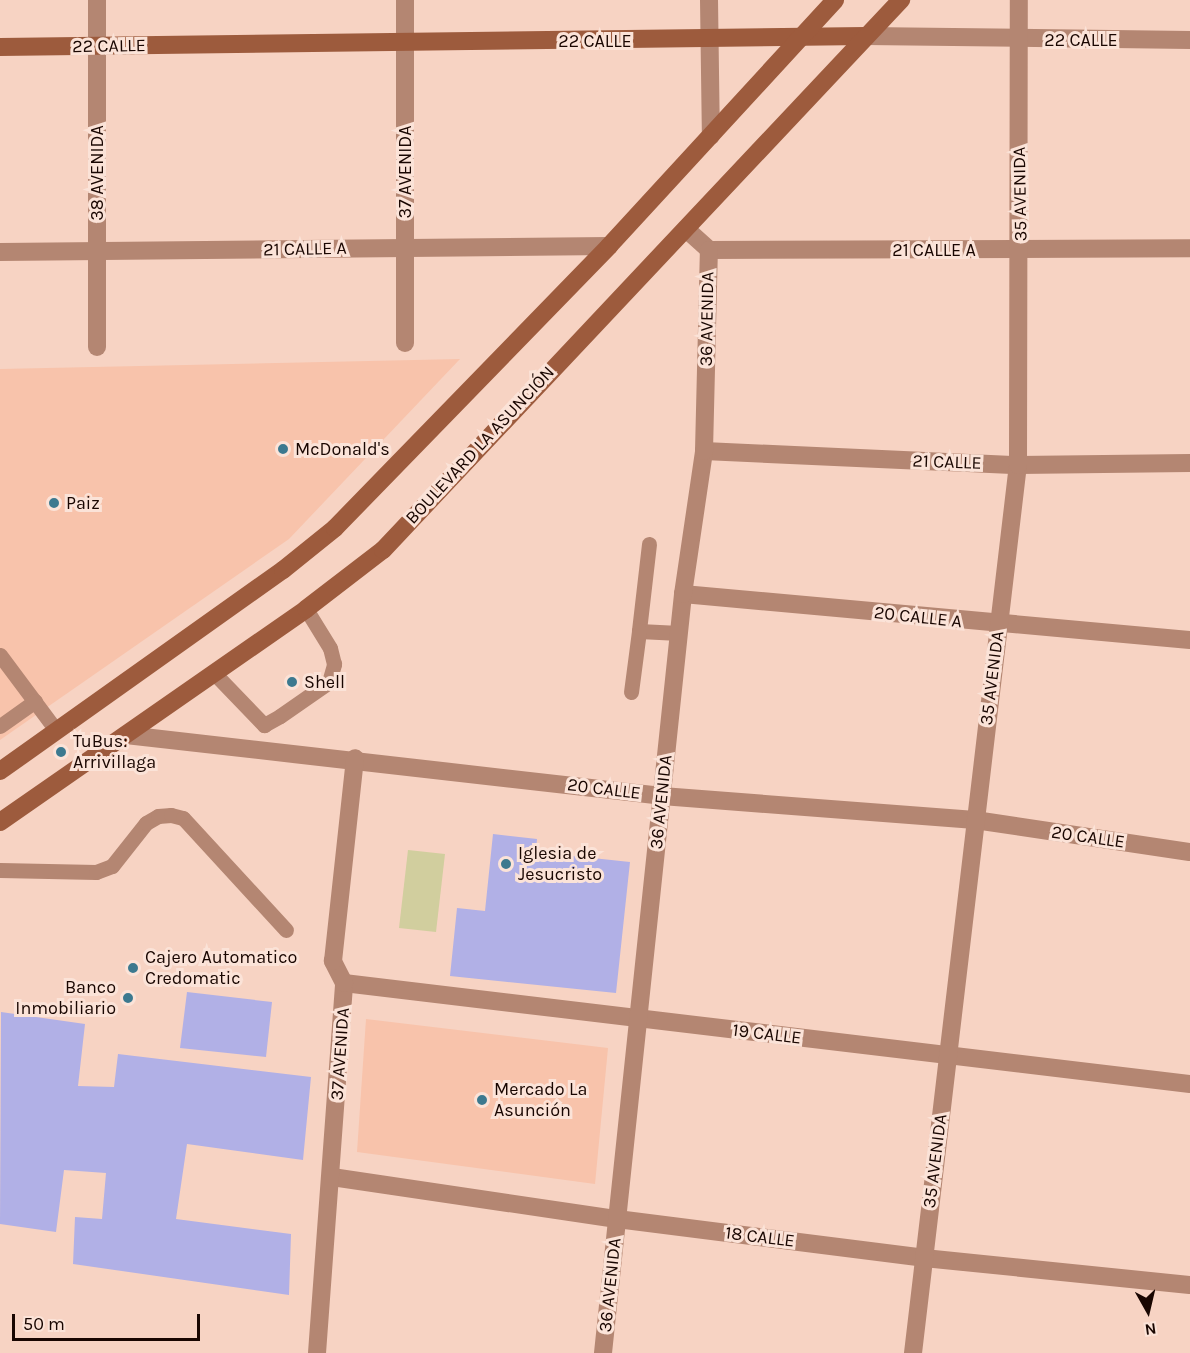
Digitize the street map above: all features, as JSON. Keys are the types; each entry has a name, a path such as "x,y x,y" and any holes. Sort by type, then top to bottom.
{"main road":[{"path":"0,771 283,570 335,528 609,246 801,35 836,0"},
{"name":"BOULEVARD LA ASUNCIÓN","path":"0,822 306,609 383,550 901,0"},
{"name":"22 CALLE","path":"0,47 709,40 801,35 866,36"}],"street":[{"name":"38 AVENIDA","path":"97,0 97,347"},
{"name":"37 AVENIDA","path":"405,0 405,343"},
{"path":"710,0 711,136"},
{"name":"35 AVENIDA","path":"913,1353 1018,465 1021,249 1019,0"},
{"name":"22 CALLE","path":"866,36 1019,40 1190,40"},
{"path":"686,229 709,250"},
{"name":"21 CALLE A","path":"0,252 609,246"},
{"name":"21 CALLE A","path":"709,250 1190,248"},
{"name":"36 AVENIDA","path":"603,1353 616,1219 641,1019 683,594 704,451 709,250"},
{"name":"21 CALLE","path":"704,451 1018,465 1190,462"},
{"name":"20 CALLE A","path":"683,594 999,625 1190,640"},
{"name":"20 CALLE","path":"126,735 355,758 662,796 975,820 1190,852"},
{"name":"37 AVENIDA","path":"317,1353 332,1177 344,983 333,961 355,758"},
{"name":"19 CALLE","path":"344,983 1190,1084"},
{"name":"18 CALLE","path":"332,1177 616,1219 924,1258 1190,1285"}],"lane":[{"path":"631,692 650,544"},
{"path":"259,748 264,725 329,682 334,664 330,648 306,609"},
{"path":"639,631 679,633"},
{"path":"0,655 56,730"},
{"path":"213,672 264,725"},
{"path":"0,726 35,701"},
{"path":"0,870 96,872 112,866 146,823 158,816 171,815 183,818 286,930"}],"shaded area":[{"path":"460,359 289,539 0,740 0,369"},
{"path":"408,850 445,854 436,932 399,928"},
{"name":"Mercado La Asunción","path":"366,1019 608,1048 595,1184 357,1152"}],"building":[{"path":"493,834 537,839 536,852 630,862 616,993 450,976 457,908 485,911"},
{"path":"187,992 272,1002 266,1057 180,1048"},
{"path":"1,1012 85,1024 78,1086 114,1087 118,1054 311,1077 303,1160 187,1144 176,1219 291,1234 289,1295 73,1264 75,1217 102,1219 106,1173 64,1170 56,1232 0,1224"}],"place":[{"name":"McDonald's","path":"283,449"},
{"name":"Paiz","path":"54,503"},
{"name":"Shell","path":"292,682"},
{"name":"TuBus: Arrivillaga","path":"61,752"},
{"name":"Iglesia de Jesucristo","path":"506,864"},
{"name":"Cajero Automatico Credomatic","path":"133,968"},
{"name":"Banco Inmobiliario","path":"128,998"},
{"name":"Mercado La Asunción","path":"482,1100"}]}
